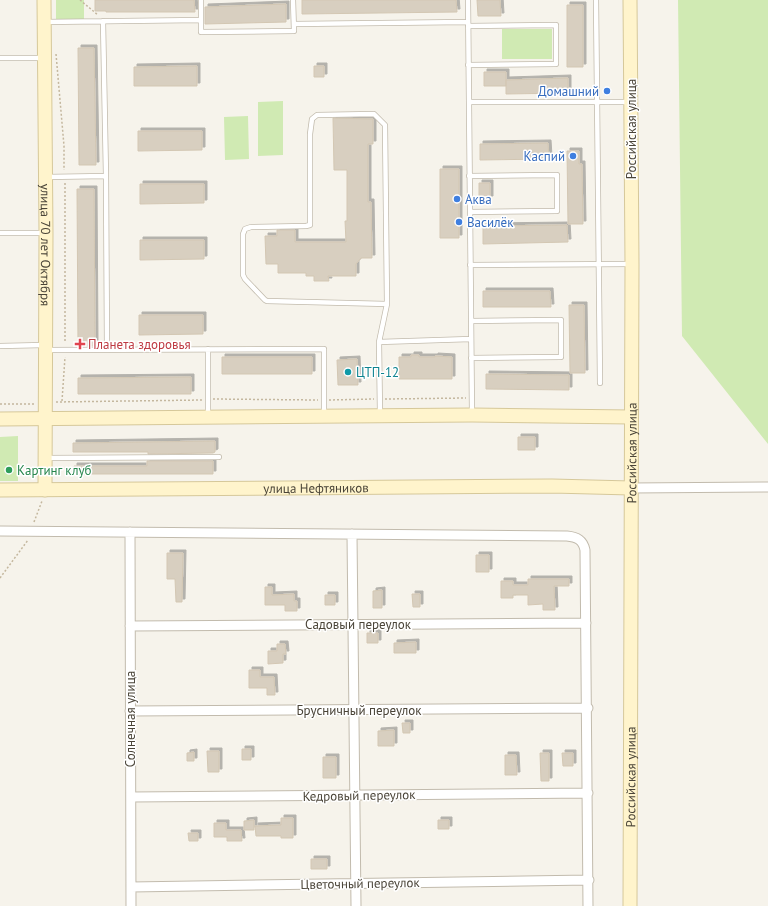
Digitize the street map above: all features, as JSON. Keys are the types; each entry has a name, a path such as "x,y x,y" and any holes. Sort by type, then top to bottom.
{"main road":[{"name":"улица 70 лет Октября","path":"44,0 44,22 50,55 45,177 46,490"},
{"name":"Российская улица","path":"630,0 632,264 630,906"},
{"path":"0,419 472,415 631,417"},
{"name":"улица Нефтяников","path":"0,490 544,486 631,488"}],"street":[{"path":"631,488 768,487"},
{"path":"0,532 567,536 579,539 584,544 585,550 588,708 588,906"},
{"name":"Солнечная улица","path":"130,532 131,906"},
{"path":"352,534 356,906"},
{"name":"Садовый переулок","path":"130,626 586,623"},
{"name":"Брусничный переулок","path":"130,711 588,708"},
{"name":"Кедровый переулок","path":"131,797 588,793"},
{"name":"Цветочный переулок","path":"131,887 588,880"}],"lane":[{"path":"200,0 201,32 294,31 294,0"},
{"path":"468,0 472,415"},
{"path":"596,0 600,383"},
{"path":"44,22 201,20"},
{"path":"104,21 107,350"},
{"path":"294,24 556,25 556,64 468,65"},
{"path":"0,58 50,55"},
{"path":"469,102 631,102"},
{"path":"380,416 379,342 387,304 385,125 374,114 317,115 312,119 310,134 310,225 251,227 245,229 243,234 243,275 245,279 268,302 387,304"},
{"path":"45,177 106,176"},
{"path":"469,176 557,176 557,211 470,212"},
{"path":"0,233 46,233"},
{"path":"470,265 632,264"},
{"path":"471,321 561,320 561,357 471,358"},
{"path":"379,342 471,339"},
{"path":"0,346 46,347 65,350 324,349 324,416"},
{"path":"208,349 208,417"},
{"path":"46,458 220,457"}],"path":[{"path":"80,0 104,21"},
{"path":"50,55 64,146 66,328 62,401"},
{"path":"0,404 46,404 62,401 472,398"}],"green space":[{"path":"56,0 84,0 84,19 56,20"},
{"path":"678,0 768,0 768,444 682,336"},
{"path":"502,29 552,29 552,59 502,59"},
{"path":"283,101 283,155 258,156 258,102"},
{"path":"248,116 249,159 225,160 224,117"},
{"name":"Картинг клуб","path":"18,436 18,481 0,481 0,437"}],"building":[{"path":"95,0 194,0 195,12 95,11"},
{"path":"302,0 456,0 457,12 302,14"},
{"path":"477,0 500,0 501,16 478,16"},
{"path":"286,4 286,22 205,24 205,7"},
{"path":"567,5 583,5 583,67 567,67"},
{"path":"78,48 94,48 96,165 79,165"},
{"path":"197,66 197,86 134,86 134,67"},
{"path":"314,66 324,66 324,77 314,77"},
{"path":"484,72 506,72 506,86 484,86"},
{"path":"568,78 568,93 506,94 506,80"},
{"path":"333,118 373,119 373,144 368,144 368,202 371,202 372,258 361,258 356,264 356,276 328,276 329,281 314,281 314,276 306,276 306,273 278,273 278,264 266,264 265,236 277,236 277,230 295,230 295,242 346,242 345,221 347,221 347,170 334,170"},
{"path":"138,131 202,131 202,150 138,151"},
{"path":"548,143 549,159 480,160 480,144"},
{"path":"567,151 579,151 579,164 582,164 583,224 568,224"},
{"path":"440,169 459,169 459,238 440,238"},
{"path":"479,183 490,183 490,199 479,199"},
{"path":"140,184 204,184 204,203 140,204"},
{"path":"77,189 94,189 95,346 78,346"},
{"path":"567,225 568,242 483,244 483,226"},
{"path":"140,240 204,240 204,259 140,260"},
{"path":"483,291 550,291 551,307 483,307"},
{"path":"569,305 584,305 585,373 570,373"},
{"path":"139,315 203,315 203,334 139,335"},
{"path":"411,355 419,355 419,357 452,357 452,379 399,379 399,357 411,357"},
{"path":"222,357 312,357 312,374 222,374"},
{"name":"ЦТП-12","path":"357,359 358,385 338,385 337,360"},
{"path":"486,374 569,375 569,390 486,389"},
{"path":"191,377 191,394 78,394 78,378"},
{"path":"518,437 535,437 535,450 518,450"},
{"path":"215,441 215,452 213,453 148,454 148,452 73,452 73,443"},
{"path":"147,461 213,461 213,474 74,474 74,466 147,466"},
{"path":"167,553 183,553 182,602 176,602 175,579 167,579"},
{"path":"476,555 489,555 489,572 476,572"},
{"path":"528,579 569,579 569,586 554,586 555,610 543,610 543,604 528,605 528,595 513,595 513,598 501,598 501,581 513,581 513,585 528,585"},
{"path":"265,587 272,587 272,595 294,594 294,601 297,601 297,611 285,611 285,605 265,605"},
{"path":"382,590 382,608 373,608 373,591"},
{"path":"412,594 420,594 420,607 413,607"},
{"path":"325,595 335,595 335,605 325,605"},
{"path":"367,633 378,633 378,643 367,643"},
{"path":"416,642 416,653 394,653 394,643"},
{"path":"277,644 285,644 286,654 283,654 283,663 268,664 268,651 277,651"},
{"path":"249,670 260,670 260,677 274,677 275,695 267,695 267,688 249,688"},
{"path":"402,723 410,723 410,733 403,733"},
{"path":"394,730 394,746 378,746 378,731"},
{"path":"242,749 251,749 251,760 242,760"},
{"path":"207,751 219,751 219,772 208,772"},
{"path":"194,752 194,761 187,761 187,753"},
{"path":"540,753 549,753 549,781 541,781"},
{"path":"562,753 573,753 573,766 563,766"},
{"path":"505,755 516,755 517,775 505,775"},
{"path":"323,757 336,757 336,778 323,778"},
{"path":"281,818 293,818 293,838 281,838 281,836 256,836 255,826 281,825"},
{"path":"254,820 254,830 244,830 244,821"},
{"path":"438,820 449,820 449,829 438,829"},
{"path":"214,823 226,823 226,830 241,830 242,841 227,841 227,837 214,837"},
{"path":"188,833 198,833 198,841 189,841"},
{"path":"311,859 327,859 327,869 311,869"}],"place":[{"name":"Домашний","path":"607,91"},
{"name":"Каспий","path":"573,156"},
{"name":"Аква","path":"457,199"},
{"name":"Василёк","path":"459,222"},
{"name":"Планета здоровья","path":"80,344"},
{"name":"ЦТП-12","path":"348,372"},
{"name":"Картинг клуб","path":"9,470"}]}
